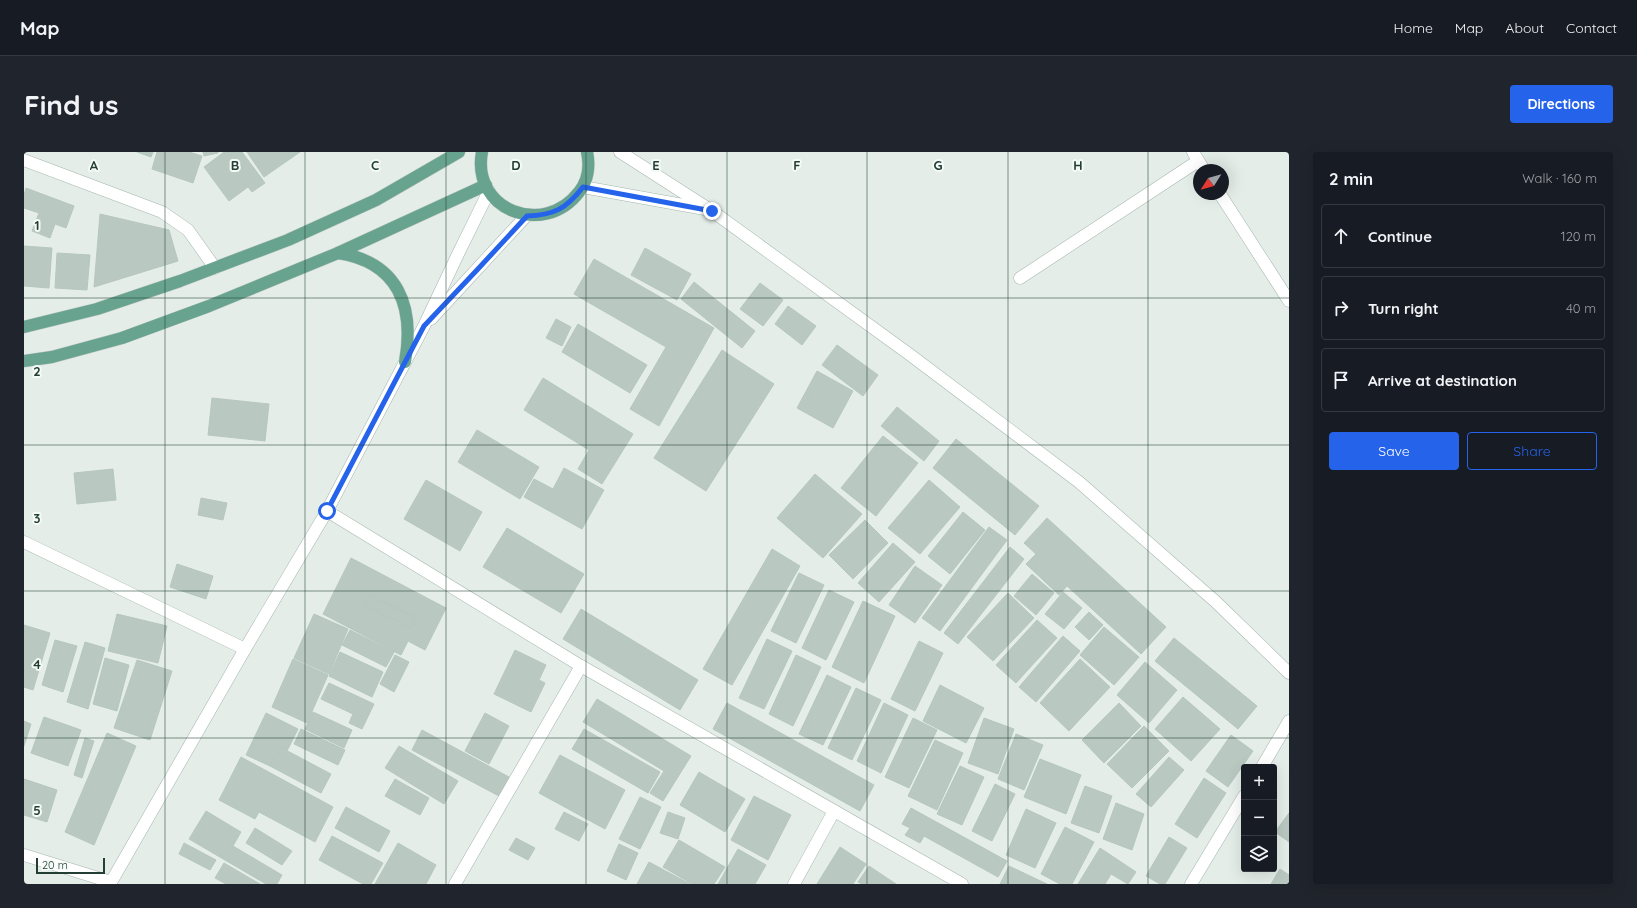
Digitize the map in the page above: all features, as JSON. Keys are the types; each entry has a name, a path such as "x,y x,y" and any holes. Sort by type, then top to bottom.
{"main road":[{"path":"24,327 97,310 288,240 376,200 459,152"},
{"path":"482,152 481,172 488,188 497,200 506,207 516,213 527,216 544,215 559,210 573,201 583,187 588,174 589,160 587,152"},
{"path":"24,361 52,357 122,338 209,306 338,253 488,188"},
{"path":"338,253 369,261 390,279 398,291 408,324 408,342 405,362"}],"street":[{"path":"620,152 712,211 909,354 1079,482 1216,602 1289,673"},
{"path":"24,160 162,212 188,230 215,268"},
{"path":"1020,278 1199,161"},
{"path":"583,187 712,211"},
{"path":"24,855 110,883 245,649 327,511 424,326 488,188"},
{"path":"1224,200 1289,302"},
{"path":"424,326 527,216"},
{"path":"327,511 581,666 962,884"},
{"path":"24,542 245,649"},
{"path":"455,884 581,666"},
{"path":"1264,764 1289,721"},
{"path":"1191,884 1242,800"},
{"path":"794,884 834,811"}],"building":[{"path":"137,152 153,152 151,157"},
{"path":"157,152 189,152 202,156 193,183 152,169"},
{"path":"203,152 218,152 218,153 204,156"},
{"path":"224,152 242,152 265,183 252,192 248,187 229,201 204,167"},
{"path":"247,152 300,152 264,177"},
{"path":"26,188 74,206 66,228 55,224 50,238 32,231 39,213 24,208 24,195"},
{"path":"100,214 169,230 178,261 94,287"},
{"path":"24,246 52,248 49,288 24,286"},
{"path":"645,248 691,274 677,300 631,275"},
{"path":"57,253 90,255 87,290 55,288"},
{"path":"594,259 714,328 659,426 630,409 666,347 574,294"},
{"path":"694,282 755,331 742,348 681,299"},
{"path":"760,283 783,300 763,326 740,309"},
{"path":"788,306 816,326 802,345 775,324"},
{"path":"556,319 571,327 562,346 546,338"},
{"path":"578,324 647,365 630,393 562,352"},
{"path":"837,345 878,375 863,396 822,365"},
{"path":"722,350 774,384 706,491 654,458"},
{"path":"817,371 853,391 833,428 797,408"},
{"path":"543,378 633,434 602,484 578,469 589,450 524,410"},
{"path":"212,398 269,404 265,441 208,435"},
{"path":"897,407 939,441 924,461 881,426"},
{"path":"477,430 539,467 520,499 458,462"},
{"path":"883,436 918,463 876,516 841,488"},
{"path":"956,439 1039,506 1015,535 933,468"},
{"path":"564,468 604,490 582,529 524,497 534,479 553,489"},
{"path":"113,469 116,500 77,504 74,473"},
{"path":"815,474 862,514 823,558 777,518"},
{"path":"426,480 482,512 460,551 404,519"},
{"path":"929,480 960,507 920,554 888,528"},
{"path":"201,498 227,503 223,520 198,515"},
{"path":"963,512 985,530 950,574 928,556"},
{"path":"1047,518 1166,627 1141,654 1067,586 1059,595 1026,564 1036,554 1024,543"},
{"path":"865,520 888,543 853,579 829,555"},
{"path":"989,527 1007,540 940,631 922,618"},
{"path":"507,528 584,574 561,613 483,567"},
{"path":"893,543 915,562 879,602 858,583"},
{"path":"1010,547 1024,559 958,644 944,633"},
{"path":"772,549 800,566 732,685 703,669"},
{"path":"351,558 446,608 425,650 408,641 401,655 323,614","holes":["369,595 416,618 411,628 364,605"]},
{"path":"177,564 213,576 206,599 170,587"},
{"path":"915,566 942,585 915,623 889,605"},
{"path":"799,573 824,585 796,643 771,631"},
{"path":"1032,574 1054,593 1036,615 1014,596"},
{"path":"829,590 854,602 826,660 802,648"},
{"path":"1063,592 1082,608 1064,629 1045,614"},
{"path":"1008,593 1034,618 993,661 967,637"},
{"path":"369,595 416,618 411,628 364,605"},
{"path":"863,601 895,616 864,683 832,667"},
{"path":"581,609 698,680 680,710 563,639"},
{"path":"1089,612 1103,625 1089,640 1075,627"},
{"path":"117,614 167,626 158,663 108,651"},
{"path":"314,614 348,629 329,674 294,658"},
{"path":"1037,620 1057,638 1016,683 996,665"},
{"path":"24,625 50,633 33,690 24,687"},
{"path":"1104,627 1139,657 1114,685 1080,655"},
{"path":"350,630 394,652 386,667 342,645"},
{"path":"1063,636 1080,651 1036,702 1019,687"},
{"path":"1174,638 1257,706 1238,729 1155,661"},
{"path":"767,639 792,651 764,709 739,698"},
{"path":"55,640 77,646 63,692 42,685"},
{"path":"919,641 943,653 915,711 891,699"},
{"path":"85,642 105,648 88,709 67,702"},
{"path":"515,650 546,665 539,680 545,683 531,712 494,694"},
{"path":"340,652 383,672 372,697 329,676"},
{"path":"395,655 409,662 394,692 380,684"},
{"path":"796,655 821,667 793,726 769,714"},
{"path":"105,658 129,665 117,711 93,704"},
{"path":"293,659 328,675 307,723 272,707"},
{"path":"1080,659 1110,687 1069,731 1040,703"},
{"path":"137,660 172,671 150,740 114,728"},
{"path":"1145,662 1177,690 1149,723 1117,695"},
{"path":"827,675 851,687 823,745 799,734"},
{"path":"329,683 374,704 362,729 349,723 353,714 321,699"},
{"path":"940,685 984,708 966,743 923,721"},
{"path":"856,688 881,700 852,760 828,748"},
{"path":"1183,697 1220,729 1191,761 1155,729"},
{"path":"597,699 691,756 663,801 650,793 664,771 583,722"},
{"path":"727,703 874,785 860,811 713,729"},
{"path":"884,703 908,715 881,773 857,761"},
{"path":"1119,703 1141,726 1104,763 1082,740"},
{"path":"313,712 352,730 344,748 305,729"},
{"path":"266,713 298,729 287,751 280,747 270,766 246,755"},
{"path":"485,713 509,726 489,764 465,751"},
{"path":"44,717 81,730 68,766 31,753"},
{"path":"913,718 937,730 909,788 885,777"},
{"path":"984,718 1014,729 998,774 968,763"},
{"path":"24,721 31,724 24,746"},
{"path":"1144,726 1169,751 1132,788 1107,764"},
{"path":"301,729 345,750 338,765 294,744"},
{"path":"584,729 660,772 648,793 572,749"},
{"path":"422,730 509,777 499,796 412,750"},
{"path":"107,733 136,746 94,845 65,832"},
{"path":"1016,734 1043,745 1024,790 998,779"},
{"path":"1231,735 1253,751 1244,764 1241,764 1241,768 1228,787 1206,771"},
{"path":"85,738 94,741 82,778 74,775"},
{"path":"935,740 963,753 937,810 908,796"},
{"path":"399,746 458,781 444,804 385,768"},
{"path":"280,747 331,774 321,793 270,766"},
{"path":"560,755 625,790 605,829 539,793"},
{"path":"241,757 333,807 315,842 259,812 255,819 219,800"},
{"path":"1169,757 1184,770 1151,807 1136,794"},
{"path":"1040,759 1081,775 1066,814 1024,797"},
{"path":"960,766 984,777 962,825 937,814"},
{"path":"699,772 745,799 725,832 680,805"},
{"path":"1204,778 1226,793 1197,838 1175,824"},
{"path":"24,779 57,790 47,822 24,815"},
{"path":"395,779 429,798 420,815 385,796"},
{"path":"995,784 1015,794 992,841 972,831"},
{"path":"1085,786 1112,796 1099,833 1071,823"},
{"path":"754,796 791,815 768,860 731,840"},
{"path":"640,797 661,807 640,849 619,839"},
{"path":"1116,803 1144,814 1132,850 1103,839"},
{"path":"346,807 390,831 379,852 335,828"},
{"path":"911,808 1007,861 998,877 924,836 920,843 905,835 910,828 902,824"},
{"path":"1026,809 1056,823 1035,868 1006,855"},
{"path":"206,811 241,832 233,846 282,875 277,884 266,884 189,839"},
{"path":"564,812 588,824 579,841 555,829"},
{"path":"668,812 685,818 678,839 660,833"},
{"path":"1289,813 1289,842 1277,833 1277,829"},
{"path":"1065,827 1094,842 1072,884 1060,884 1041,874"},
{"path":"255,828 292,851 282,865 246,843"},
{"path":"332,836 383,863 371,884 363,884 319,860"},
{"path":"1169,837 1187,848 1165,884 1160,884 1146,876"},
{"path":"516,838 535,848 528,860 509,850"},
{"path":"679,840 725,867 714,884 692,884 663,867"},
{"path":"184,843 216,860 210,870 179,854"},
{"path":"398,843 436,865 426,884 375,884"},
{"path":"619,844 638,853 626,880 607,871"},
{"path":"840,847 866,864 853,884 817,884"},
{"path":"1100,848 1136,872 1128,884 1111,874 1105,884 1078,884"},
{"path":"738,849 766,865 755,884 718,884"},
{"path":"649,862 690,884 637,884"},
{"path":"224,863 260,884 226,884 215,878"},
{"path":"869,866 896,884 862,884 858,882"},
{"path":"1009,866 1047,884 1000,884"},
{"path":"1280,869 1289,875 1289,884 1271,884"}],"route":[{"path":"327,511 424,326 527,216 544,215 559,210 573,201 583,187 712,211"}]}
